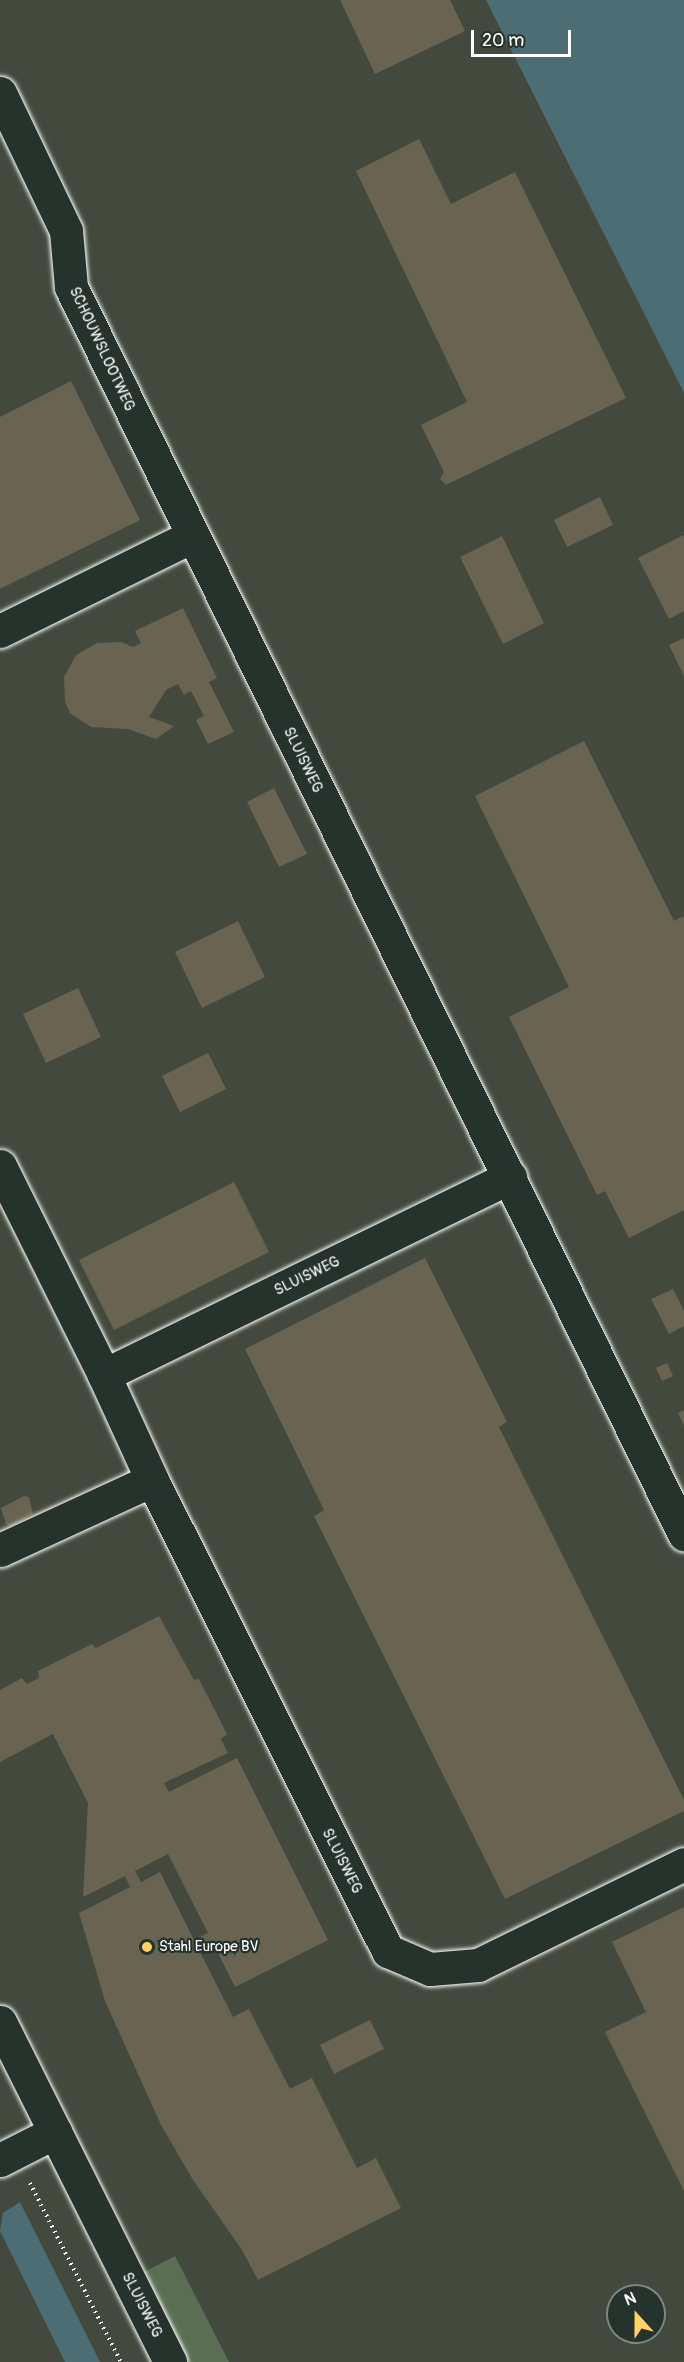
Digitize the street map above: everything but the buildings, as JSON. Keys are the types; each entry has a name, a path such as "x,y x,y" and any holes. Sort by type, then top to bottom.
{"street":[{"name":"SCHOUWSLOOTWEG","path":"0,93 66,231 71,287 192,536"},
{"path":"0,631 192,536"},
{"name":"SLUISWEG","path":"192,536 684,1534"},
{"name":"SLUISWEG","path":"0,1166 104,1375 152,1480 388,1951 430,1969 478,1965 684,1864"},
{"name":"SLUISWEG","path":"104,1375 510,1177"},
{"path":"0,1550 152,1480"},
{"name":"SLUISWEG","path":"0,2022 170,2362"},
{"path":"7,2156 55,2132"}],"path":[{"path":"7,2156 121,2362"}],"shaded area":[{"path":"0,0 684,0 684,2362 0,2362"}],"green space":[{"path":"175,2256 229,2362 189,2362 144,2272"}],"water":[{"path":"486,0 684,0 684,393 665,355"},
{"path":"20,2202 100,2362 65,2362 0,2231 3,2213"}],"place":[{"name":"Stahl Europe BV","path":"147,1947"}]}
